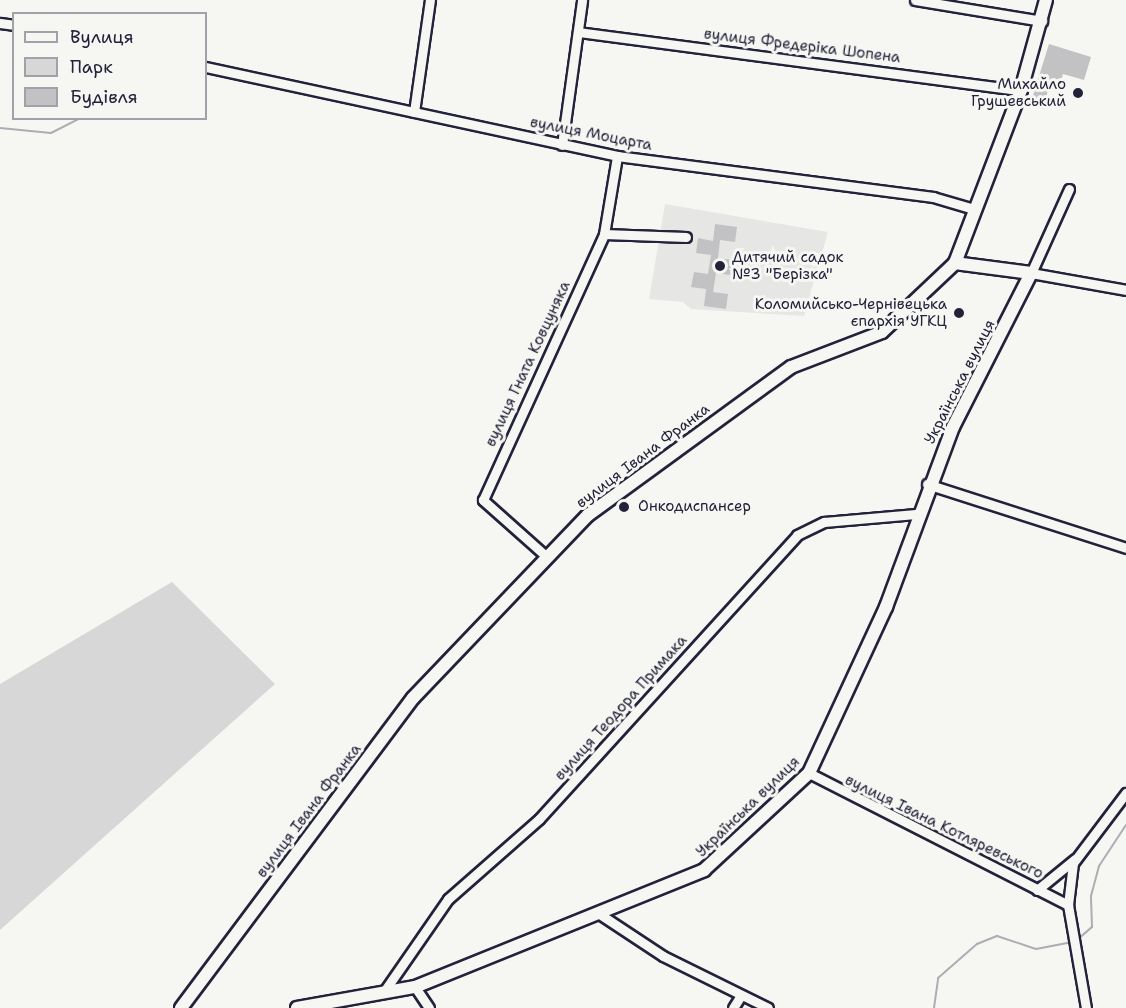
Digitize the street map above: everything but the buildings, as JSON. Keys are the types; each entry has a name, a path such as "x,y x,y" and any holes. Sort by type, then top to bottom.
{"street":[{"path":"414,112 430,0"},
{"path":"562,145 582,0"},
{"path":"915,0 1042,21"},
{"name":"вулиця Івана Франка","path":"180,1008 413,698 593,511 752,392 799,363 865,341 891,326 955,263 1021,90 1046,0"},
{"name":"вулиця Фредеріка Шопена","path":"578,32 1021,90"},
{"name":"вулиця Моцарта","path":"207,67 617,156 933,197 974,209"},
{"name":"вулиця Гната Ковцуняка","path":"547,557 483,500 604,234 617,156"},
{"path":"1031,273 1069,189"},
{"path":"604,234 686,237"},
{"path":"955,263 1031,273 1126,290"},
{"name":"Українська вулиця","path":"297,1008 386,990 415,987 601,915 704,870 808,773 886,607 927,484 1031,273"},
{"path":"927,484 1126,548"},
{"name":"вулиця Теодора Примака","path":"386,990 448,898 539,819 797,535 824,522 916,514"},
{"name":"вулиця Івана Котляревського","path":"808,773 1068,904"},
{"path":"1037,890 1075,858 1126,793"},
{"path":"1075,858 1068,904 1086,1008"},
{"path":"601,915 663,956 768,1008"},
{"path":"415,987 429,1008"},
{"path":"733,1008 741,994"}],"shaded area":[{"path":"665,204 828,232 804,316 691,309 683,302 649,299"}],"green space":[{"path":"172,582 275,684 0,930 0,684"}],"waterway":[{"path":"0,128 51,133 77,120"},
{"path":"1077,940 1092,927 1091,896 1099,866 1126,825"},
{"path":"934,1008 938,978 977,944 997,936 1036,949 1072,942"}],"place":[{"name":"Михайло Грушевський","path":"1078,93"},
{"name":"Дитячий садок №3 \"Берізка\"","path":"720,266"},
{"name":"Коломийсько-Чернівецька єпархія УГКЦ","path":"959,313"},
{"name":"Онкодиспансер","path":"624,507"}]}
